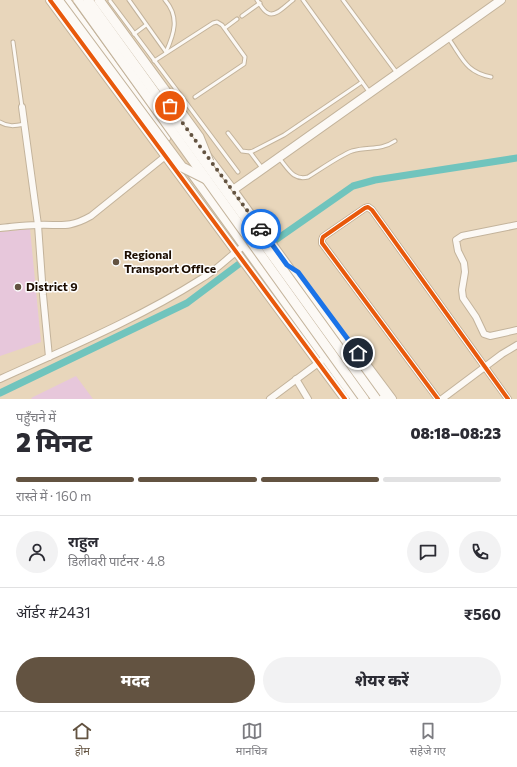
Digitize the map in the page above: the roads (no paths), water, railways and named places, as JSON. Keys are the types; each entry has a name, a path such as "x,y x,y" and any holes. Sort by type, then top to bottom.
{"main road":[{"path":"50,0 345,399"},
{"path":"58,0 182,167 210,177"},
{"path":"66,0 355,398 373,384"},
{"path":"78,0 376,399"},
{"path":"88,0 364,399"},
{"path":"91,0 233,190 384,399"},
{"path":"99,0 199,137 210,177"},
{"path":"233,190 501,0"},
{"path":"287,265 298,272 392,399"}],"street":[{"path":"22,107 38,225 43,295 50,356"},
{"path":"0,228 38,225 65,226 79,223 91,216 174,150"},
{"path":"438,399 322,244 323,237 365,208 368,207 372,210 508,399"},
{"path":"517,225 462,236 456,240 458,251 464,263 465,272 462,290 463,298 476,317 484,334 490,336 517,330"},
{"path":"0,379 174,296 214,271 245,246"},
{"path":"442,399 517,345"},
{"path":"270,399 326,358"},
{"path":"296,379 308,399"}],"lane":[{"path":"128,0 166,52"},
{"path":"166,0 170,5 175,24 174,33 166,52"},
{"path":"242,16 259,2 265,12 272,14 293,0"},
{"path":"303,0 370,93"},
{"path":"344,0 398,73"},
{"path":"98,10 111,1 154,61 238,172"},
{"path":"225,28 237,19"},
{"path":"154,61 213,23 220,23 245,57 244,64 195,97"},
{"path":"134,34 146,25"},
{"path":"448,37 472,70 480,75 491,77"},
{"path":"13,42 22,107"},
{"path":"228,134 242,151 250,152 284,136 362,82"},
{"path":"0,122 5,125 24,124"},
{"path":"279,158 297,178 303,178 308,177 350,152 361,149 387,146 395,141"},
{"path":"250,152 262,169"}],"waterway":[{"path":"267,246 353,186 375,180 517,158"},
{"path":"0,393 187,303 239,264"}],"place":[{"name":"Regional Transport Office","path":"116,262"},
{"name":"District 9","path":"18,287"}]}
